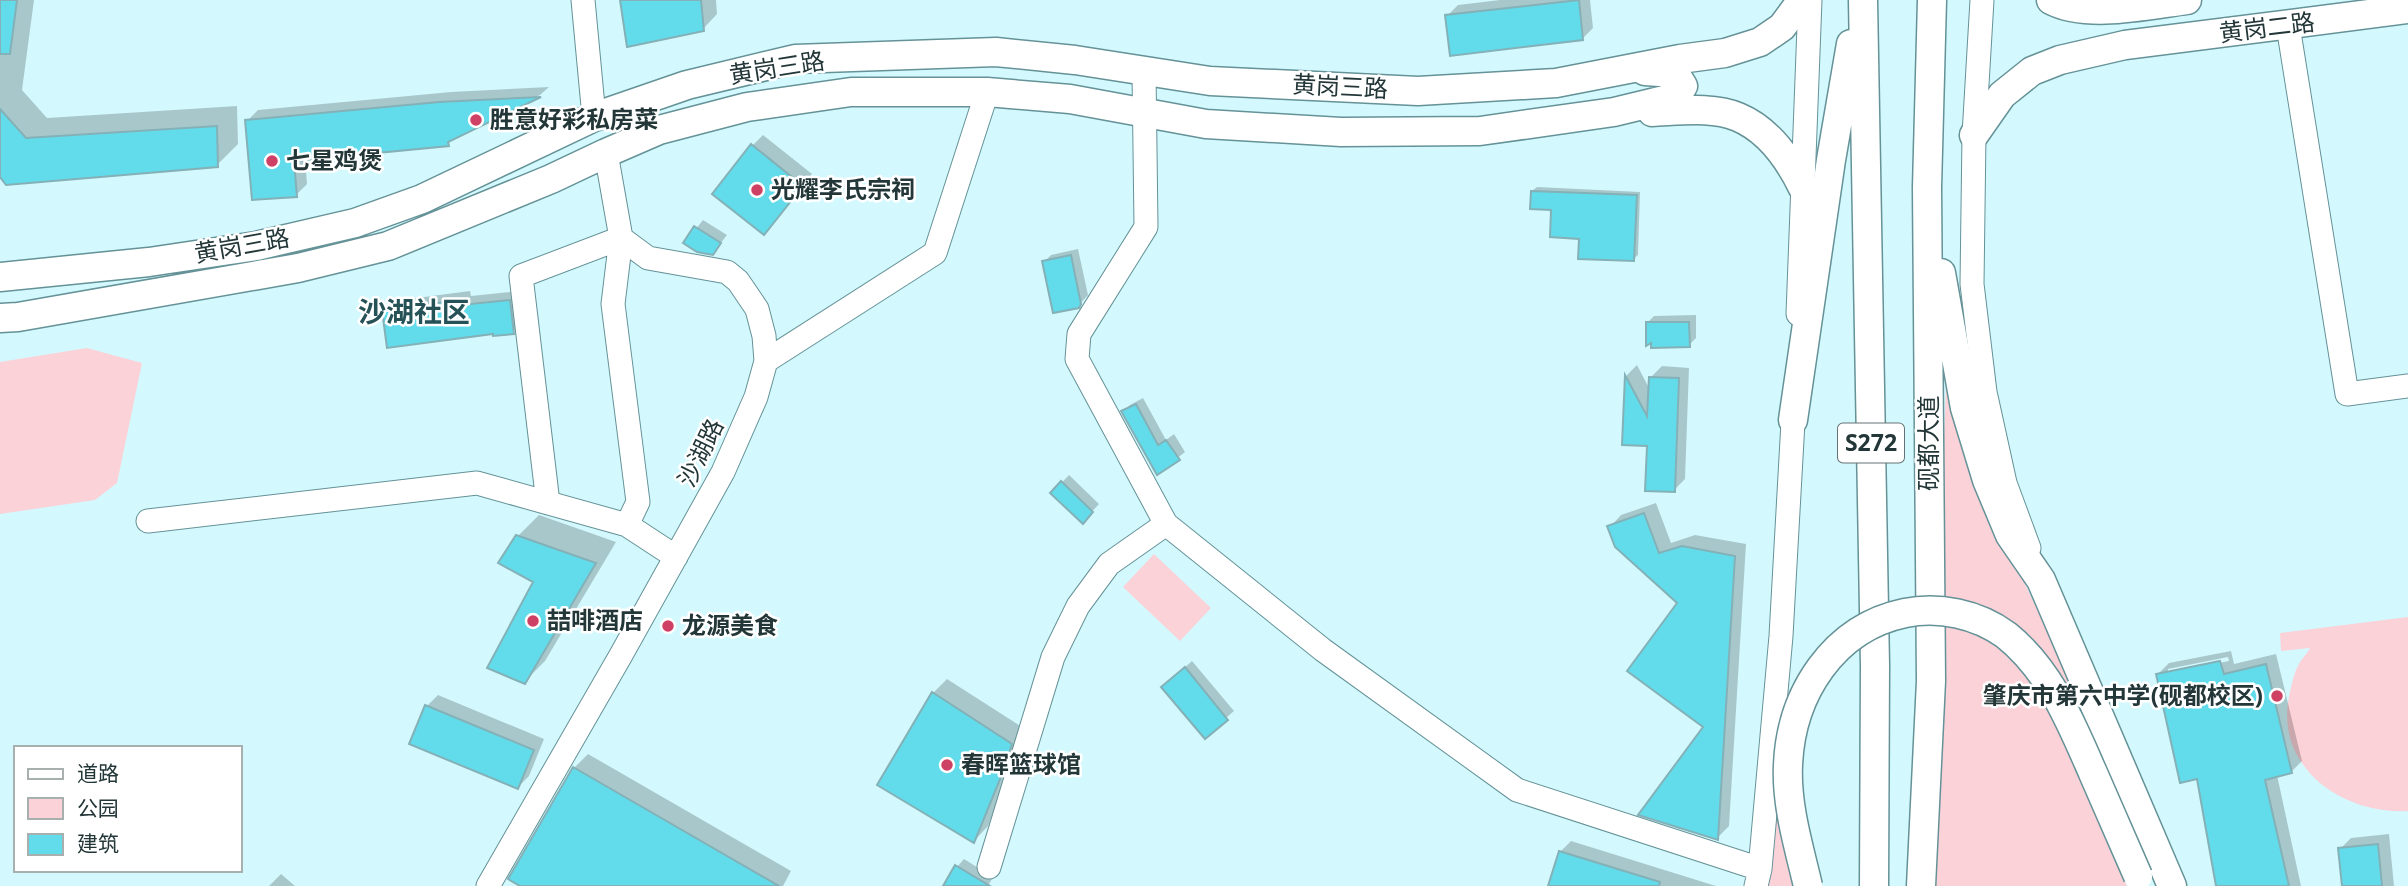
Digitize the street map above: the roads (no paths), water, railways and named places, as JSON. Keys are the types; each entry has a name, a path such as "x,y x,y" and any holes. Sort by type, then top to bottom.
{"main road":[{"path":"1625,69 1725,53 1760,43 1782,27 1802,0"},
{"path":"1793,420 1831,160 1861,0"},
{"name":"S272","path":"1861,0 1875,666 1874,886"},
{"name":"砚都大道","path":"1921,886 1931,681 1927,188 1932,0"},
{"name":"黄岗二路","path":"2051,0 2061,5 2103,9 2187,0"},
{"path":"2125,8 2114,28 2125,45"},
{"name":"黄岗二路","path":"1974,135 2002,95 2032,71 2060,60 2125,45 2408,9"},
{"name":"黄岗三路","path":"3,275 149,262 256,246 355,223 422,199 594,117 687,85 795,59 996,52 1075,60 1210,81 1418,91 1556,83 1625,69"},
{"path":"1615,112 1676,97 1683,86 1675,73 1625,69"},
{"name":"黄岗三路","path":"6,319 298,268 388,246 551,179 659,130 747,107 851,92 987,92 1070,99 1206,124 1341,132 1480,131 1615,112"},
{"path":"1615,112 1697,111 1721,112 1738,117 1757,128 1777,146 1791,163 1803,188"},
{"path":"1927,188 1965,408 1987,480 2010,534 2041,580 2171,882"},
{"path":"62,271 68,308"},
{"path":"1808,886 1791,808 1788,765 1804,693 1819,668 1839,645 1864,627 1892,616 1922,610 1951,612 1980,620 2005,635 2029,657 2053,688 2072,724 2140,881"}],"street":[{"path":"583,0 594,117"},
{"path":"1144,71 1146,227 1079,334 1077,359 1166,524 1323,650 1517,790 1758,878 1781,636 1793,420 1810,0"},
{"path":"1982,0 1974,135 1972,284 1985,392 2006,483 2041,580"},
{"path":"2288,26 2347,394 2408,386"},
{"path":"621,239 648,258 727,272 738,281 757,309 764,336 766,361 936,253 987,92"},
{"path":"606,152 621,239 612,304 638,502 627,525"},
{"path":"548,503 521,276 621,239"},
{"name":"沙湖路","path":"488,886 723,472 756,397 766,361"},
{"path":"148,521 477,483 627,525 676,557"},
{"path":"989,867 1053,657 1078,606 1109,564 1166,524"}],"place":[{"name":"胜意好彩私房菜","path":"476,120"},
{"name":"七星鸡煲","path":"272,161"},
{"name":"光耀李氏宗祠","path":"757,190"},
{"name":"喆啡酒店","path":"533,621"},
{"name":"龙源美食","path":"668,626"},
{"name":"肇庆市第六中学(砚都校区)","path":"2277,696"},
{"name":"春晖篮球馆","path":"947,765"}],"district":[{"name":"沙湖社区","path":"414,312"}]}
